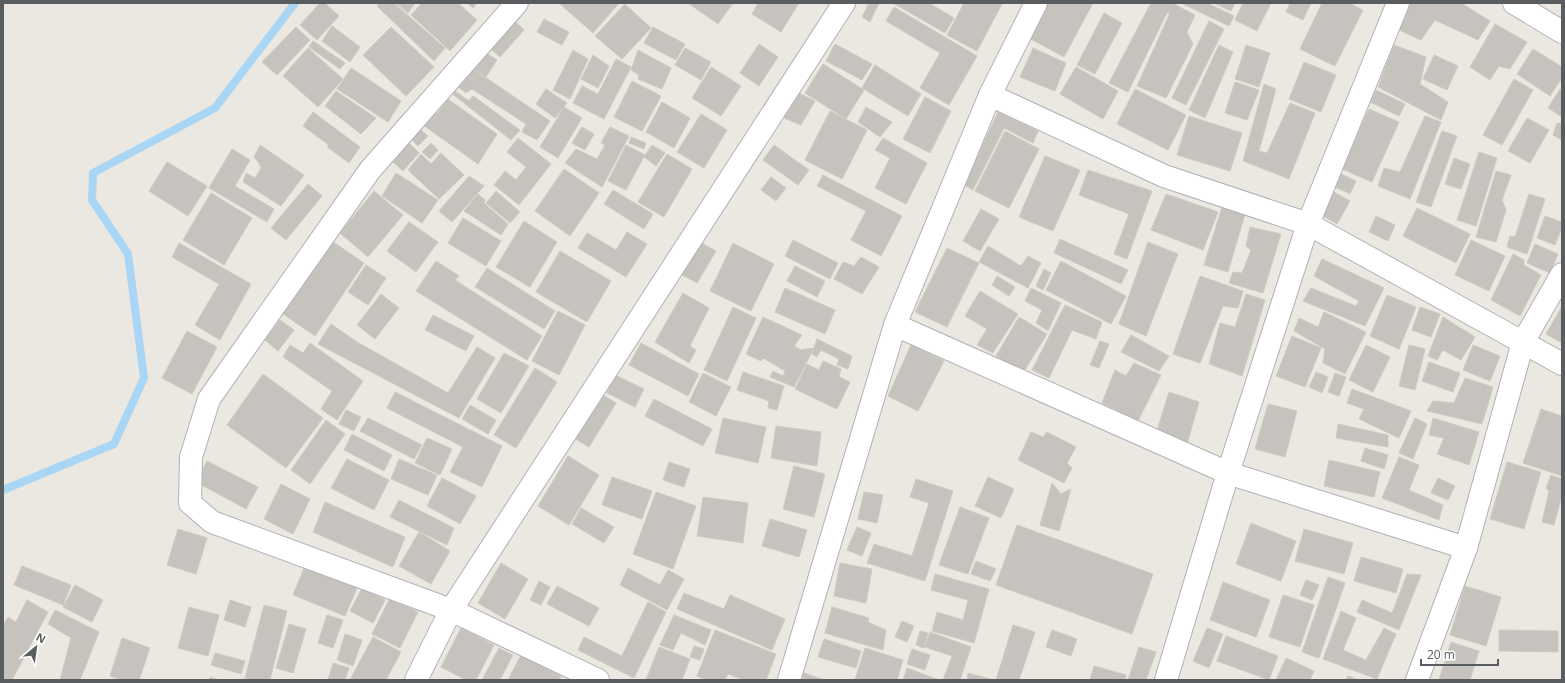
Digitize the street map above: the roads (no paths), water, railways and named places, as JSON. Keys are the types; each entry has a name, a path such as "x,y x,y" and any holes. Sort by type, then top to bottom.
{"street":[{"path":"517,3 370,170 209,399 191,457 190,503 212,522 451,610 598,680"},
{"path":"416,680 451,610 844,3"},
{"path":"789,680 895,325 990,95 1036,3"},
{"path":"1166,680 1228,473 1308,224 1398,3"},
{"path":"1514,3 1562,32"},
{"path":"990,95 1164,176 1308,224 1562,364"},
{"path":"1417,680 1466,548 1523,342 1562,274"},
{"path":"895,325 1228,473 1466,548"}],"waterway":[{"path":"3,490 114,444 144,378 128,254 92,200 93,173 215,108 295,3"}]}
